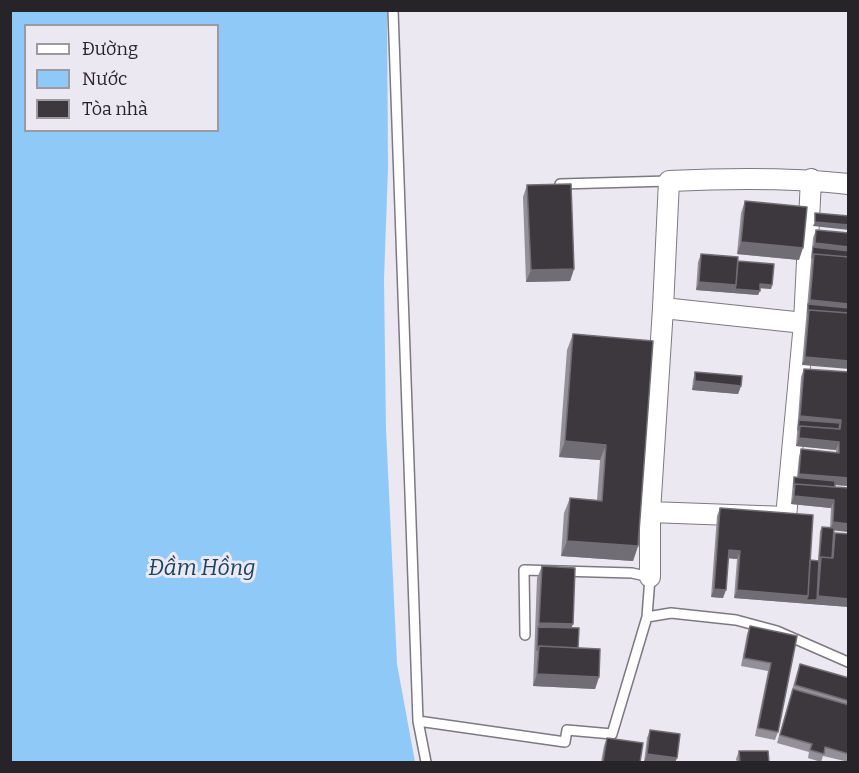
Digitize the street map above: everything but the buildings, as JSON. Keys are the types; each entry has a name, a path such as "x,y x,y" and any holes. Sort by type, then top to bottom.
{"street":[{"path":"650,577 650,512 669,181 724,178 811,179 849,184"},
{"path":"650,512 786,517 804,323 811,179"},
{"path":"663,308 804,323"}],"lane":[{"path":"393,10 418,721 426,762"},
{"path":"544,185 669,181"},
{"path":"418,721 565,742 567,730 612,734 647,618 650,577 632,573 524,570 525,636"},
{"path":"647,618 671,613 736,620 777,631 849,662"}],"water":[{"name":"Đầm Hồng","path":"10,11 387,11 388,168 384,279 386,429 397,664 415,762 11,762"}]}
